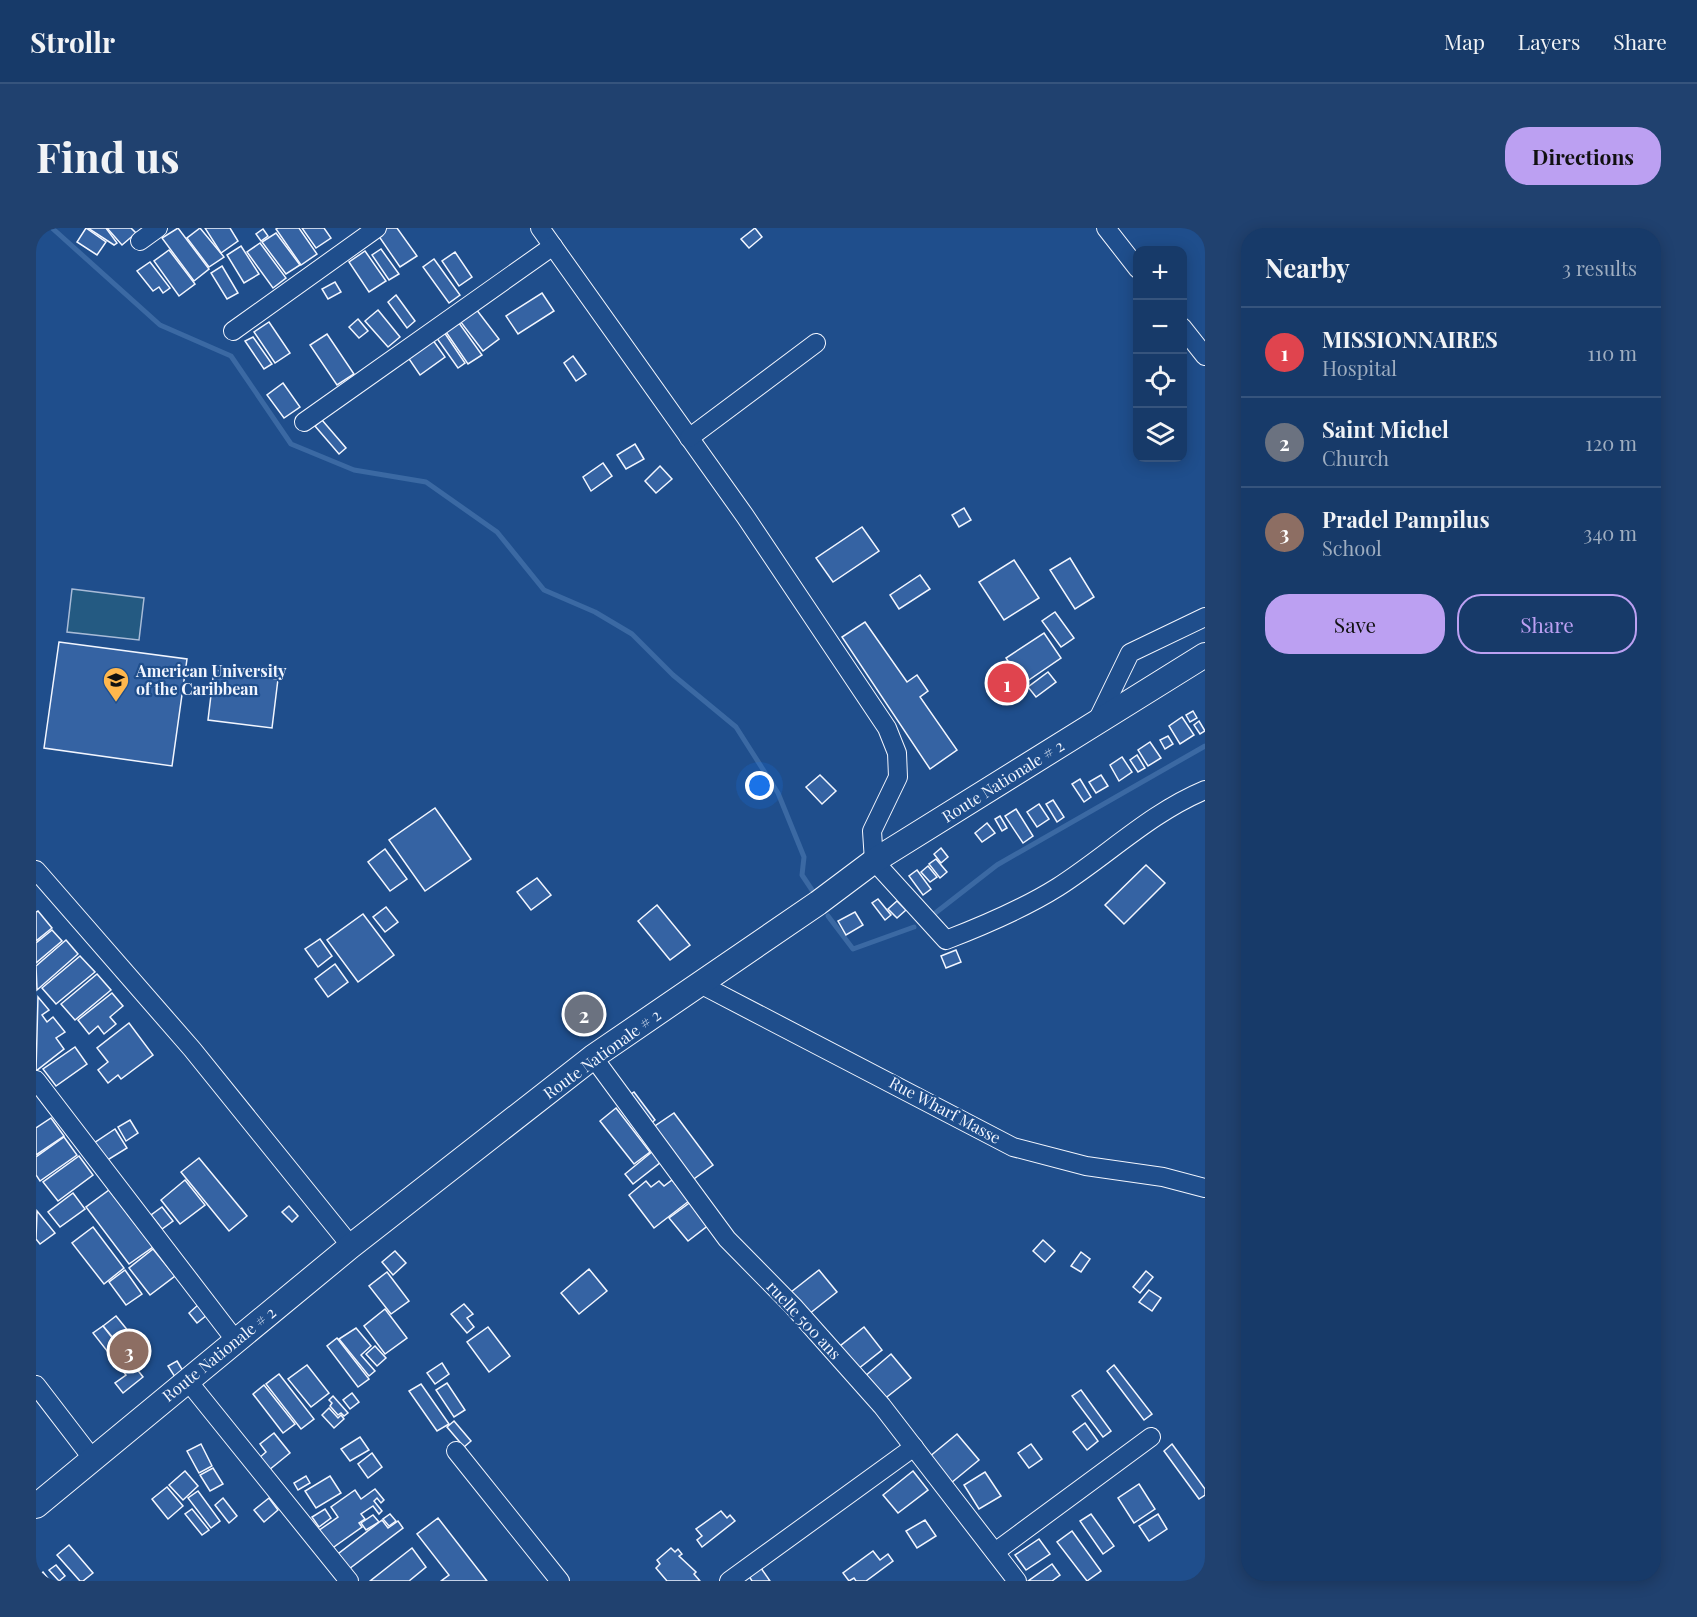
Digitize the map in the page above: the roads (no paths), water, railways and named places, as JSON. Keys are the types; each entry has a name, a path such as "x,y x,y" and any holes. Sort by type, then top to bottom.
{"main road":[{"name":"Route Nationale # 2","path":"36,1506 351,1246 593,1057 702,985 874,861 1095,724 1170,674 1205,655"}],"street":[{"path":"140,241 158,228"},
{"path":"233,330 377,228"},
{"path":"540,228 689,438 887,728 897,753 898,777 872,831 874,861 946,940 996,921 1058,887 1168,808 1205,790"},
{"path":"1106,228 1133,264"},
{"path":"304,422 553,246"},
{"path":"1187,333 1205,356"},
{"path":"689,438 816,343"},
{"path":"1095,724 1130,653 1205,617"},
{"path":"36,870 192,1048 351,1246"},
{"name":"Rue Wharf Masse","path":"702,985 1013,1147 1086,1166 1163,1177 1205,1188"},
{"name":"ruelle 500 ans","path":"593,1057 727,1239 793,1306 882,1406 1017,1581"},
{"path":"36,1080 236,1341"},
{"path":"188,1380 349,1581"},
{"path":"36,1385 92,1458"},
{"path":"995,1552 1151,1437"},
{"path":"729,1581 914,1447"},
{"path":"456,1451 560,1581"}],"waterway":[{"path":"52,228 160,325 231,356 291,444 354,470 426,482 497,532 544,590 595,612 632,634 673,675 736,727 778,793 804,857 802,875 812,890"},
{"path":"934,914 997,865 1205,746"},
{"path":"828,916 853,949 914,927"}],"place":[{"name":"MISSIONNAIRES","path":"1007,683"},
{"name":"American University of the Caribbean","path":"116,703"},
{"name":"Saint Michel","path":"584,1014"},
{"name":"Pradel Pampilus","path":"129,1351"}]}
